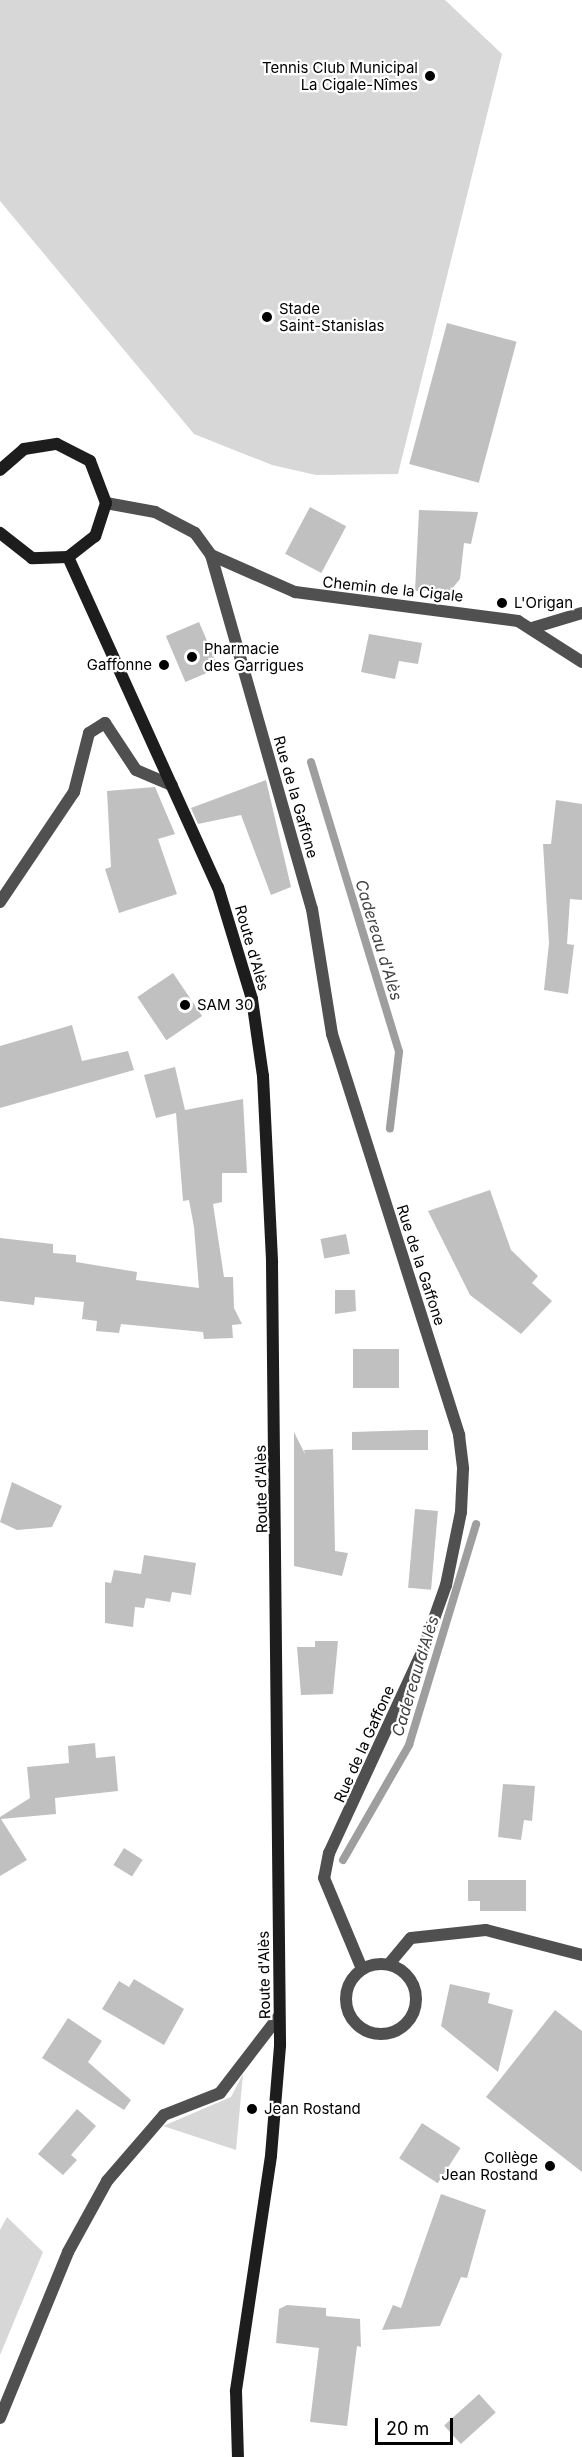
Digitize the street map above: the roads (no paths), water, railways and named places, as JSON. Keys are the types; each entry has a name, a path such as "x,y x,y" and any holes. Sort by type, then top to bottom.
{"main road":[{"path":"0,470 24,449 57,444 90,461 106,503 95,536 68,556 32,558 0,533"},
{"name":"Route d'Alès","path":"68,556 218,887 242,961 263,1076 272,1275 279,2016 271,2156 236,2391 238,2457"}],"street":[{"name":"Chemin de la Cigale","path":"106,503 155,512 195,533 211,555 295,592 464,611 532,628 582,662"},
{"name":"Rue de la Gaffone","path":"211,555 312,909 332,1034 459,1435 463,1469 461,1512 446,1585 423,1650 329,1853 324,1878 362,1969"},
{"path":"532,628 582,613"},
{"path":"0,902 74,792 89,733 105,723 136,770 172,785"},
{"path":"389,1964 407,1975 416,1994 407,2023 388,2033 366,2031 347,2007 348,1986 362,1969 389,1964 411,1938 486,1930 582,1955"},
{"path":"0,2418 68,2252 107,2181 164,2115 220,2093 279,2016"}],"waterway":[{"name":"Cadereau d'Alès","path":"311,762 399,1052 390,1128"},
{"name":"Cadereau d'Alès","path":"343,1860 409,1745 476,1524"}],"place":[{"name":"Tennis Club Municipal La Cigale-Nîmes","path":"430,76"},
{"name":"Stade Saint-Stanislas","path":"267,317"},
{"name":"L'Origan","path":"502,603"},
{"name":"Pharmacie des Garrigues","path":"192,657"},
{"name":"Gaffonne","path":"164,665"},
{"name":"SAM 30","path":"185,1005"},
{"name":"Jean Rostand","path":"252,2109"},
{"name":"Collège Jean Rostand","path":"550,2166"}]}
